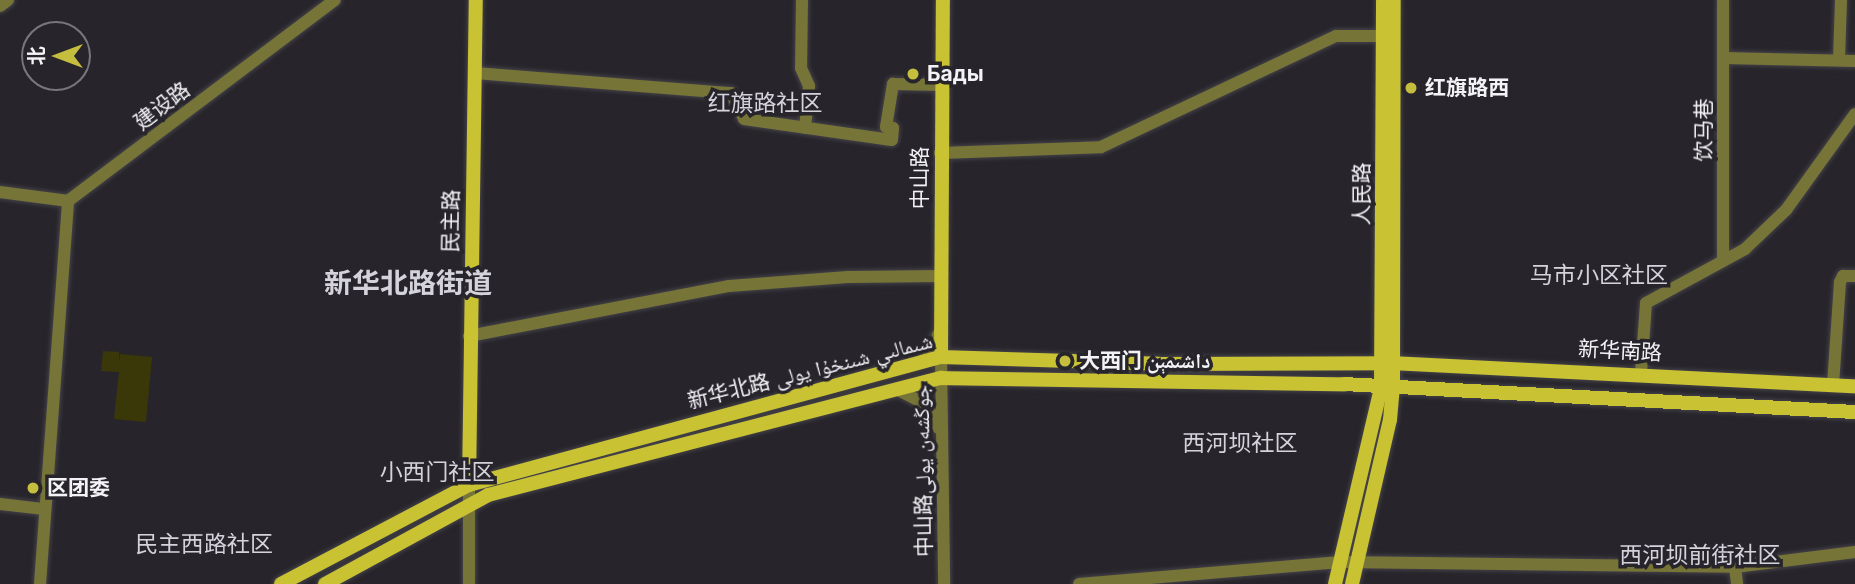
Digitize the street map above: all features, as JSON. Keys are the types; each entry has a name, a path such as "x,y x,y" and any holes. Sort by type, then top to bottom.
{"main road":[{"name":"民主路","path":"469,485 469,336 476,0"},
{"name":"中山路","path":"941,357 940,153 943,0"},
{"name":"人民路","path":"1383,0 1388,363"},
{"name":"人民路","path":"1387,388 1394,0"},
{"name":"新华北路 شىمالىي شىنخۇا يولى","path":"281,584 469,485 941,357 1159,364 1388,363"},
{"name":"新华南路","path":"1388,363 1641,373 1855,386"},
{"name":"新华北路 شىمالىي شىنخۇا يولى","path":"325,584 488,495 941,378 1387,388"},
{"path":"1387,388 1855,412"},
{"path":"1335,584 1387,388"},
{"path":"1352,584 1390,420 1387,388"}],"street":[{"path":"0,6 8,0"},
{"name":"建设路","path":"68,201 335,0"},
{"path":"802,0 801,68 809,86 805,128"},
{"name":"饮马巷","path":"1723,0 1723,261"},
{"path":"1839,60 1841,0"},
{"path":"940,153 1101,147 1336,36 1383,36"},
{"path":"1724,58 1855,61"},
{"path":"475,73 731,93 744,119 892,140 893,128 886,127 893,84 942,85"},
{"path":"1641,373 1646,303 1745,249 1786,210 1855,114"},
{"path":"0,192 68,201 43,509 40,584"},
{"path":"469,336 729,286 848,276 940,276"},
{"path":"1833,385 1840,282 1843,276 1855,276"},
{"path":"923,362 940,332 940,316"},
{"name":"中山路جوڭشەن يولى","path":"941,357 944,584"},
{"path":"898,390 926,404 935,417 942,444"},
{"path":"469,485 469,584"},
{"path":"0,503 43,509"},
{"path":"1079,584 1340,562 1735,567 1855,552"},
{"path":"1735,567 1737,584"}],"shaded area":[{"path":"103,351 119,352 119,363 120,354 152,357 146,422 114,419 119,372 101,371"}],"place":[{"name":"Бады","path":"913,74"},
{"name":"红旗路西","path":"1411,88"},
{"name":"大西门 داشىمېن","path":"1065,361"},
{"name":"区团委","path":"33,488"}],"district":[{"name":"红旗路社区","path":"765,103"},
{"name":"马市小区社区","path":"1599,275"},
{"name":"新华北路街道","path":"408,283"},
{"name":"西河坝社区","path":"1240,443"},
{"name":"小西门社区","path":"437,472"},
{"name":"民主西路社区","path":"204,544"},
{"name":"西河坝前街社区","path":"1700,555"}]}
